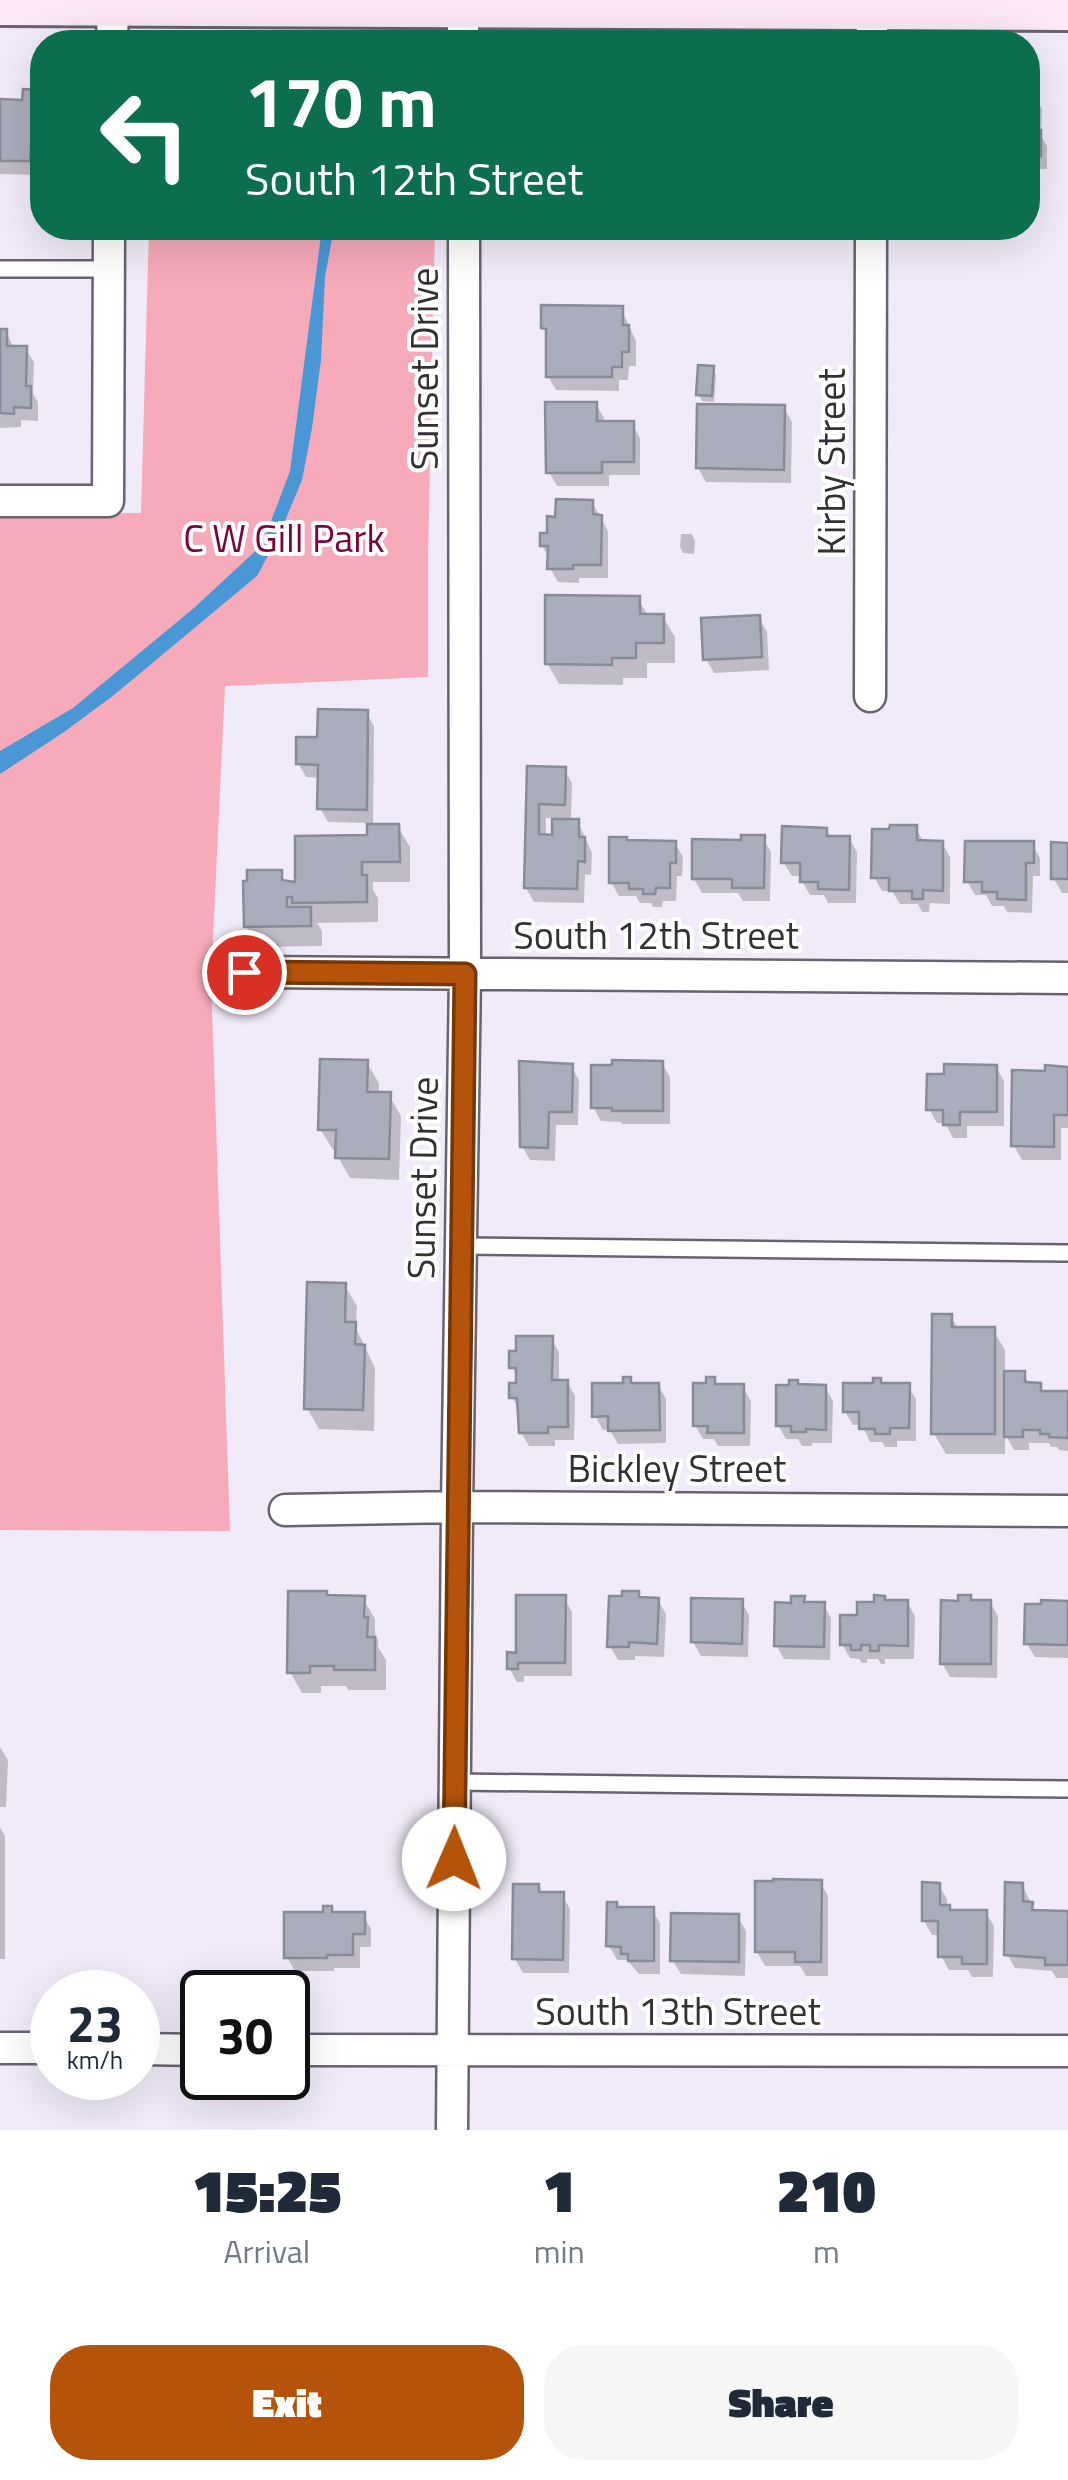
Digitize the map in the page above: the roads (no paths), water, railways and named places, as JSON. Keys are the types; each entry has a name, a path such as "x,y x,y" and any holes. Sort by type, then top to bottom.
{"street":[{"path":"0,4 113,24 266,5 376,6 463,25 872,25 1068,9"},
{"path":"0,500 108,501 109,240"},
{"name":"Sunset Drive","path":"452,2130 465,974 464,240"},
{"name":"Kirby Street","path":"870,696 872,240"},
{"name":"South 12th Street","path":"244,972 1068,978"},
{"name":"Bickley Street","path":"285,1510 457,1507 1068,1512"},
{"path":"0,2048 30,2048"},
{"name":"South 13th Street","path":"310,2050 1068,2051"}],"lane":[{"path":"0,269 108,269"},
{"path":"461,1246 1068,1252"},
{"path":"455,1782 1068,1789"}],"water":[{"path":"320,240 332,240 325,277 321,360 302,480 257,576 114,695 0,774 0,751 73,708 194,608 262,545 290,471"}],"park label":[{"name":"C W Gill Park","path":"284,538"}]}
